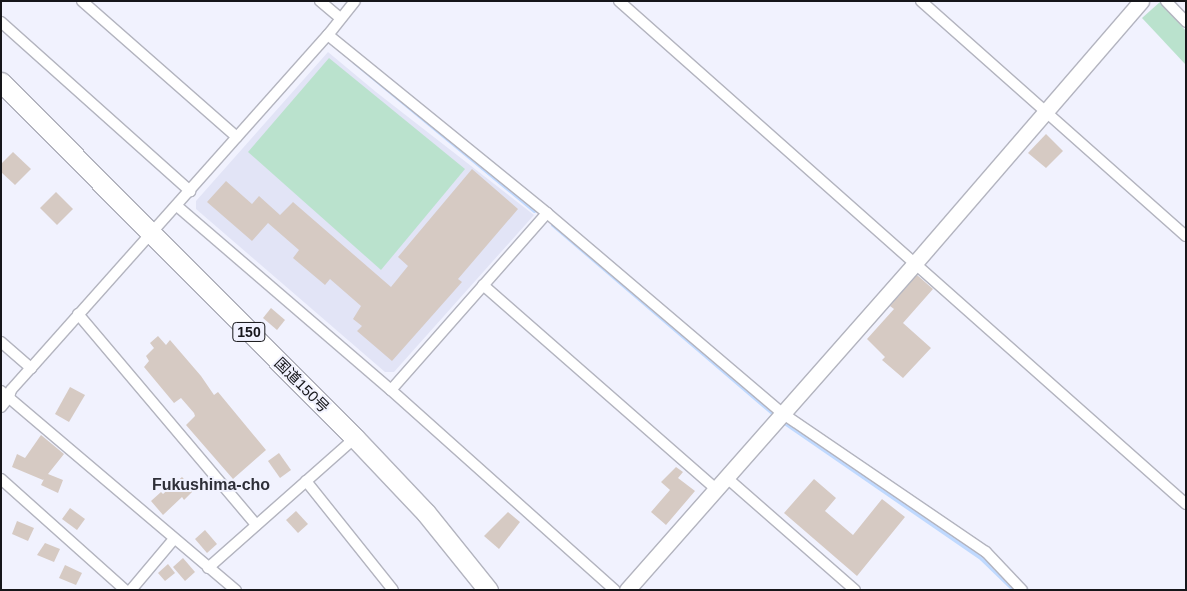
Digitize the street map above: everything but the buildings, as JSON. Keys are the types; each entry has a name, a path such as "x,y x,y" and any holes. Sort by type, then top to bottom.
{"highway":[{"name":"国道150号","path":"1,82 355,438 426,513 488,590"}],"street":[{"path":"82,1 238,137"},
{"path":"320,1 340,18"},
{"path":"1,407 5,394 11,390 177,206 328,35 355,1"},
{"path":"619,1 1186,504"},
{"path":"921,1 1186,236"},
{"path":"627,590 915,263 1141,1"},
{"path":"1166,1 1186,22"},
{"path":"1,22 190,191"},
{"path":"328,35 547,213 782,413 986,552 1022,590"},
{"path":"177,206 391,390 615,590"},
{"path":"391,390 547,213"},
{"path":"483,285 716,489"},
{"path":"78,314 256,525"},
{"path":"1,342 31,368"},
{"path":"5,394 236,590"},
{"path":"208,568 355,438"},
{"path":"1,478 125,590"},
{"path":"726,478 855,590"},
{"path":"306,481 393,590"},
{"path":"131,590 174,539"}],"shaded area":[{"path":"328,52 376,92 534,215 394,372 385,372 196,209 196,201"}],"green space":[{"path":"1160,2 1186,31 1186,65 1142,18"},
{"path":"329,58 465,169 381,270 248,152"}],"waterway":[{"path":"354,62 535,211"},
{"path":"553,225 772,413"},
{"path":"785,423 982,559 1014,590"}],"district":[{"name":"Fukushima-cho","path":"211,485"}]}
